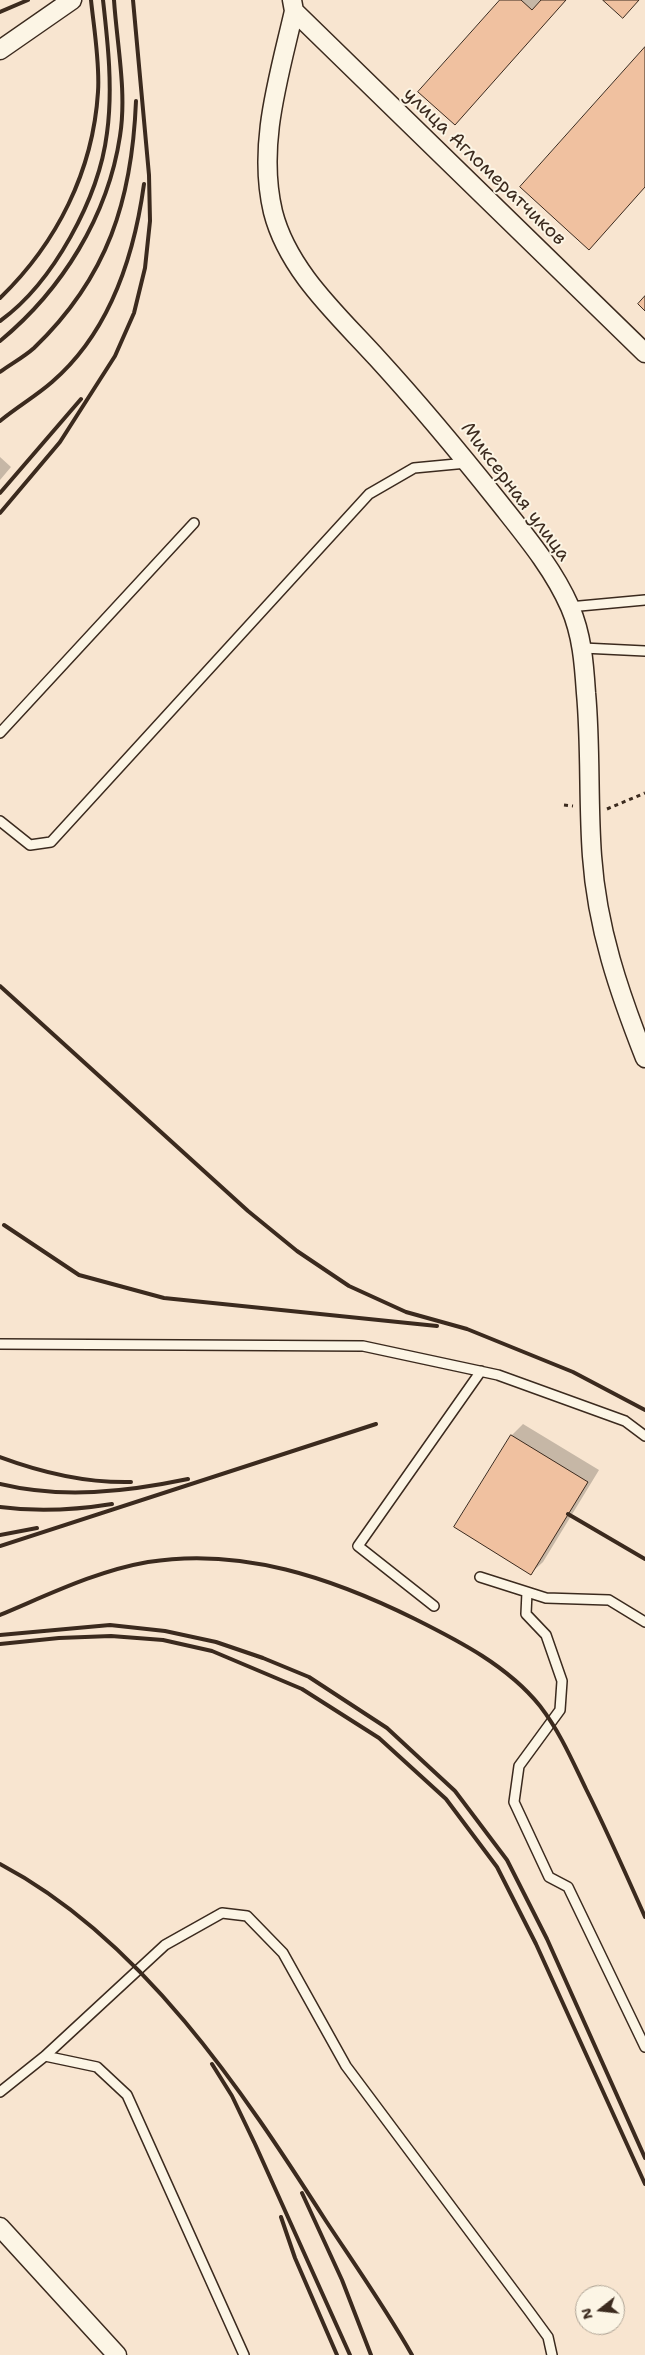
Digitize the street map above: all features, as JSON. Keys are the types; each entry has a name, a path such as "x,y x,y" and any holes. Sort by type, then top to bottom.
{"street":[{"path":"0,50 72,0"},
{"name":"улица Агломератчиков","path":"293,6 645,353"},
{"name":"Миксерная улица","path":"293,6 269,116 268,170 274,213 291,256 322,298 433,419 540,554 570,607 583,648 588,718 592,856 599,922 620,996 645,1058"},
{"path":"0,2227 117,2355"}],"lane":[{"path":"0,821 30,845 51,842 369,494 414,468 467,463"},
{"path":"0,733 194,523"},
{"path":"570,607 645,600"},
{"path":"583,648 645,651"},
{"path":"0,1344 363,1346 498,1375 625,1421 645,1436"},
{"path":"434,1606 358,1546 481,1371"},
{"path":"480,1577 546,1598 609,1600 645,1622"},
{"path":"527,1592 526,1614 546,1635 562,1681 560,1710 519,1766 514,1802 549,1877 568,1887 645,2047"},
{"path":"0,2092 45,2056 165,1945 222,1913 247,1916 283,1953 346,2066 530,2311 548,2337 552,2355"},
{"path":"45,2056 97,2066 127,2095 244,2355"}],"shaded area":[{"path":"0,0 645,0 645,2355 0,2355"}],"building":[{"path":"500,0 521,0 532,10 541,0 566,0 455,125 418,92"},
{"path":"603,0 639,0 623,18"},
{"path":"645,47 645,187 589,250 520,187"},
{"path":"645,296 645,311 638,304"},
{"path":"511,1435 588,1482 531,1575 454,1527"}],"railway":[{"path":"0,12 28,0"},
{"path":"0,298 39,254 55,229 80,177 89,150 98,92 97,58 91,0"},
{"path":"0,321 38,285 55,262 84,211 94,184 107,133 110,100 103,0"},
{"path":"0,341 43,299 62,275 93,223 105,195 114,166 122,119 121,68 114,0"},
{"path":"0,513 60,442 115,356 134,313 145,268 150,221 149,175 133,0"},
{"path":"0,372 34,348 59,321 81,293 98,265 111,235 129,171 134,137 136,101"},
{"path":"0,421 52,382 72,362 104,317 126,266 134,239 144,184"},
{"path":"0,493 81,399"},
{"path":"0,986 248,1211 297,1251 349,1286 406,1312 467,1329 573,1372 645,1410"},
{"path":"4,1225 79,1275 164,1298 437,1326"},
{"path":"0,1546 376,1424"},
{"path":"0,1457 32,1468 65,1476 98,1481 131,1482"},
{"path":"0,1484 23,1489 94,1492 165,1484 188,1479"},
{"path":"0,1507 56,1510 112,1504"},
{"path":"568,1514 645,1559"},
{"path":"0,1535 37,1528"},
{"path":"0,1615 72,1584 110,1571 148,1562 183,1558 218,1559 286,1570 319,1579 384,1604 449,1636 482,1656 513,1679 540,1706 554,1726 571,1757 645,1917"},
{"path":"0,1635 110,1625 165,1631 216,1642 263,1658 309,1677 387,1728 455,1791 507,1860 547,1939 645,2158"},
{"path":"0,1644 59,1638 111,1636 163,1640 212,1651 302,1689 379,1738 446,1799 497,1867 536,1944 645,2184"},
{"path":"0,1864 51,1896 99,1933 143,1975 185,2021 260,2120 381,2304 412,2355"},
{"path":"212,2064 232,2096 255,2144 350,2355"},
{"path":"302,2193 342,2280 371,2355"},
{"path":"281,2217 295,2258 337,2355"}]}
